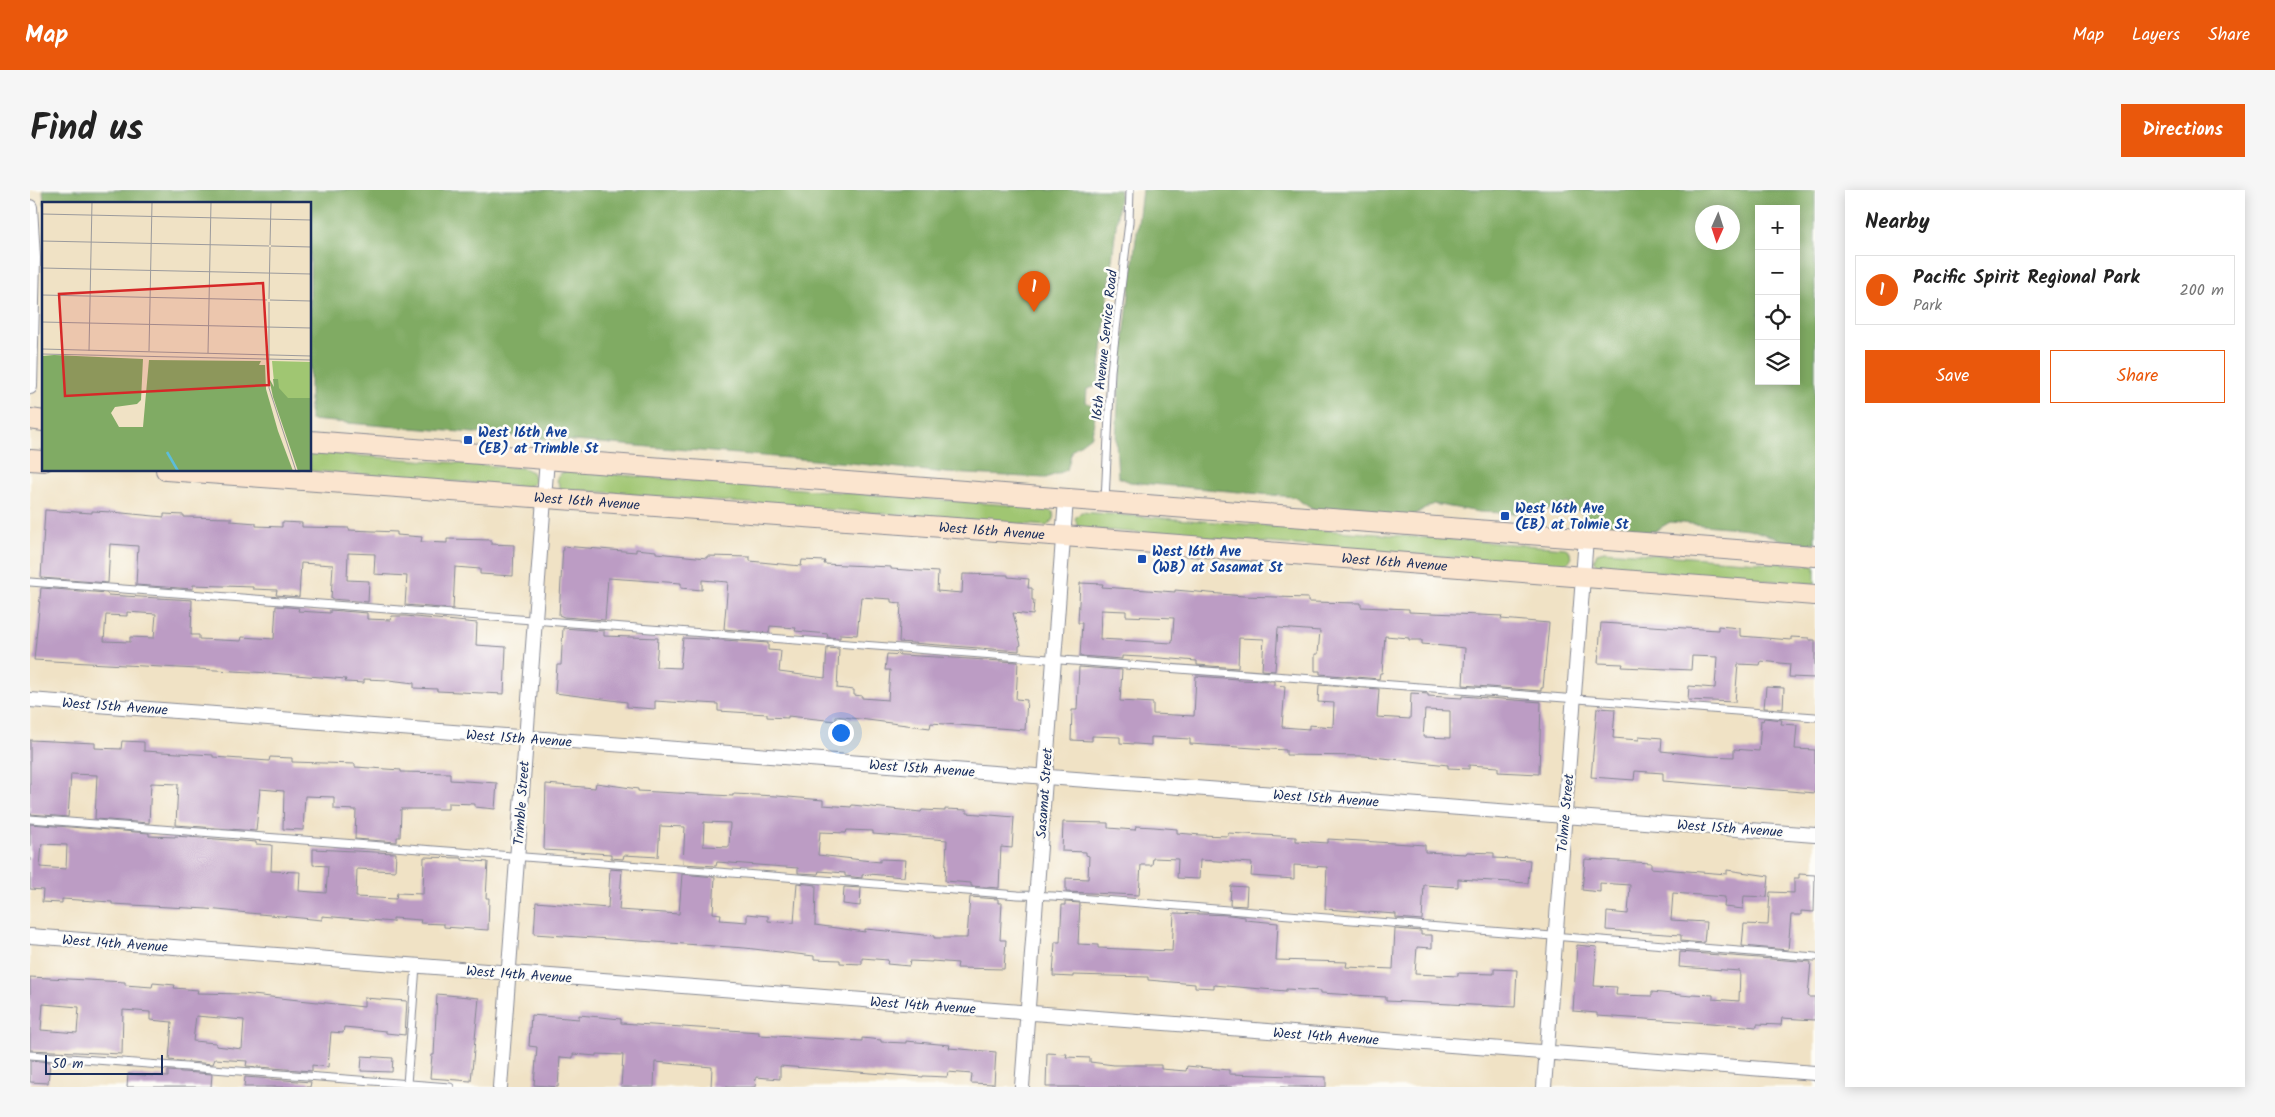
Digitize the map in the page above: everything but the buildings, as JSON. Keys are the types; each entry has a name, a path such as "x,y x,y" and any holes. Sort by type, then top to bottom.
{"main road":[{"path":"311,441 1815,556"},
{"name":"West 16th Avenue","path":"179,471 1064,536 1815,595"}],"street":[{"path":"30,207 34,258 30,387"},
{"name":"Trimble Street","path":"500,1087 547,459"},
{"name":"Sasamat Street","path":"1022,1087 1066,499"},
{"name":"Tolmie Street","path":"1544,1087 1586,538"},
{"name":"West 15th Avenue","path":"30,700 1815,835"},
{"name":"West 14th Avenue","path":"30,936 1815,1073"}],"lane":[{"name":"16th Avenue Service Road","path":"1105,502 1111,371 1129,222 1130,190"},
{"path":"30,582 1815,717"},
{"path":"30,819 1815,957"},
{"path":"407,1084 416,966"},
{"path":"30,1055 385,1085 407,1084 450,1087"}],"green space":[{"path":"43,190 1120,190 1098,386 1087,389 1086,402 1096,408 1092,435 1072,450 1067,470 1046,478 947,473 851,463 311,420 311,202 44,202"},
{"path":"1142,190 1815,190 1815,544 1788,542 1749,529 1670,522 1653,532 1615,529 1587,518 1568,503 1532,514 1479,512 1433,504 1411,517 1315,511 1294,497 1130,482 1118,477 1116,440 1120,369"},
{"path":"311,452 523,468 532,472 535,480 533,484 525,487 311,471"},
{"path":"568,471 1046,508 1053,512 1054,519 1047,526 561,489 557,480 561,473"},
{"path":"1081,512 1565,548 1569,550 1572,558 1564,566 1078,528 1075,518"},
{"path":"1604,551 1815,566 1815,584 1603,568 1596,565 1594,560 1597,553"}],"place":[{"name":"Pacific Spirit Regional Park","path":"1034,312"},
{"name":"West 16th Ave (EB) at Trimble St","path":"468,440"},
{"name":"West 16th Ave (EB) at Tolmie St","path":"1505,516"},
{"name":"West 16th Ave (WB) at Sasamat St","path":"1142,559"}]}
